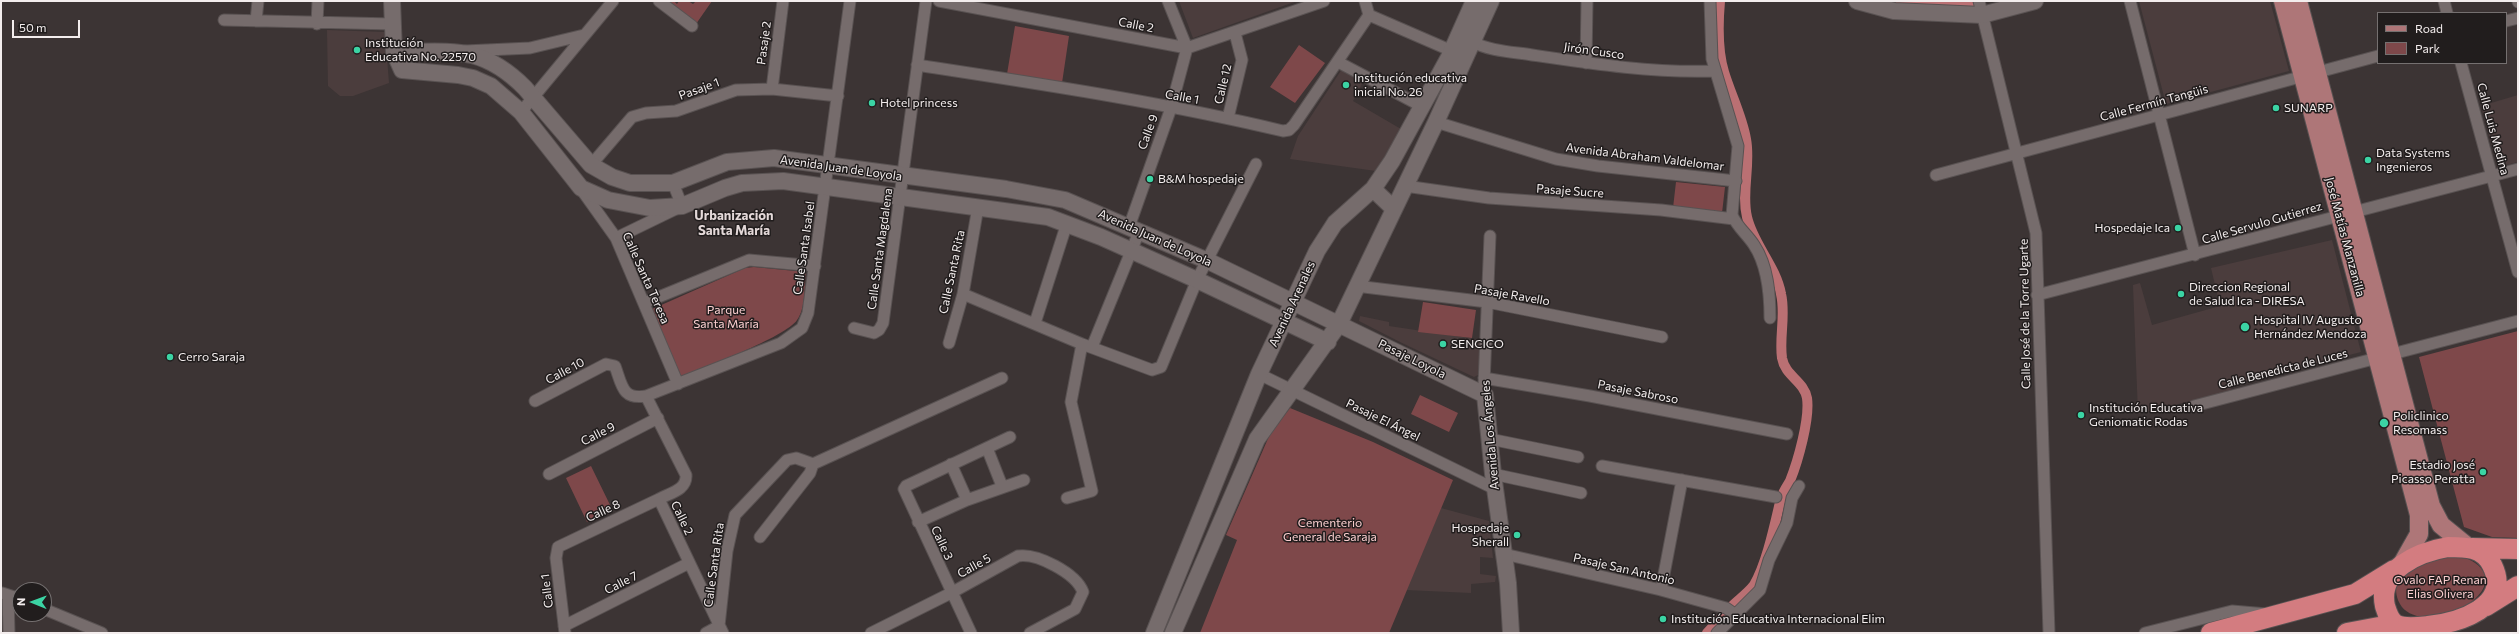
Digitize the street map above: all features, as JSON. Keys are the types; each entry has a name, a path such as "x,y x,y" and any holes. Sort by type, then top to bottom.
{"highway":[{"path":"2211,633 2355,594 2417,555 2437,548 2469,547 2518,549"},
{"path":"2469,547 2484,553 2489,559 2495,576 2493,594 2489,601 2475,614"},
{"path":"2401,565 2389,579 2384,594 2387,611 2401,628"},
{"path":"2347,633 2440,625 2475,614 2518,586"}],"main road":[{"name":"José Matías Manzanilla","path":"2283,1 2310,74"},
{"name":"José Matías Manzanilla","path":"2298,1 2310,74 2385,357 2435,516 2448,533 2469,547"},
{"name":"José Matías Manzanilla","path":"2385,357 2419,515 2419,534 2401,565"}],"street":[{"path":"256,21 258,1"},
{"path":"317,24 318,1"},
{"path":"392,1 394,52 399,66 406,72 444,73 473,78 491,86 521,112 581,188"},
{"path":"521,112 613,1"},
{"path":"659,1 692,26"},
{"name":"Pasaje 2","path":"772,89 783,1"},
{"name":"Calle Santa Isabel","path":"646,396 781,343 796,334 805,322 808,313 815,266 850,1"},
{"name":"Calle Santa Magdalena","path":"854,328 874,333 880,330 883,323 926,1"},
{"name":"Calle 2","path":"939,1 986,6 1187,48 1324,1"},
{"path":"1168,1 1187,48"},
{"path":"1365,1 1369,15 1452,50"},
{"name":"Avenida Arenales","path":"1154,633 1259,374 1291,302 1302,286 1317,252 1335,223 1373,189 1423,107 1452,50 1474,1"},
{"path":"1173,633 1257,439 1291,390 1328,342 1339,324 1393,208 1436,122 1491,1"},
{"path":"1586,63 1587,1"},
{"path":"1710,1 1709,22 1714,71 1737,139 1736,181 1732,202 1734,219 1754,245 1762,261 1767,284 1770,318"},
{"path":"1857,1 1894,11 1981,8 2034,1"},
{"path":"2130,1 2195,255"},
{"path":"2444,1 2448,12"},
{"name":"Calle José de la Torre Ugarte","path":"1981,8 2018,153 2036,233 2049,633"},
{"name":"Calle 1","path":"918,65 1094,93 1228,118 1283,131 1289,130 1338,62 1369,15"},
{"path":"2507,21 2518,18"},
{"path":"224,20 317,24 393,24"},
{"name":"Calle 12","path":"1228,118 1242,60 1234,33"},
{"path":"462,51 530,48 585,35"},
{"name":"Jirón Cusco","path":"1473,42 1484,46 1586,63 1656,71 1714,71"},
{"name":"Calle 9","path":"1067,498 1092,491 1071,402 1087,346 1131,251 1134,229 1171,108 1187,48"},
{"name":"Avenida Juan de Loyola","path":"394,52 462,51 503,69 533,96 591,165 612,177 630,183 673,183 710,167 756,158 791,159 903,177 1049,196 1078,204 1208,261 1339,324"},
{"name":"Calle Fermín Tangüis","path":"1936,175 2377,56"},
{"path":"1338,62 1423,107"},
{"name":"Calle Luis Medina","path":"2461,64 2518,272"},
{"name":"Pasaje 1","path":"591,165 632,117 646,113 676,111 736,90 772,89 838,96"},
{"name":"Avenida Abraham Valdelomar","path":"1436,122 1556,159 1598,166 1736,181"},
{"path":"963,294 1087,346 1152,370 1157,369 1161,366 1197,280 1256,164"},
{"name":"Calle Servulo Gutierrez","path":"2037,295 2195,255 2346,213 2518,169"},
{"name":"Avenida Juan de Loyola","path":"581,188 622,204 650,208 682,206 725,188 756,181 783,181 1048,217 1067,223 1197,280 1328,342"},
{"path":"616,238 682,206 673,183"},
{"name":"Pasaje Sucre","path":"1405,186 1490,198 1661,210 1734,219"},
{"name":"Calle Santa Teresa","path":"581,188 616,238 678,384"},
{"path":"1373,189 1393,208"},
{"name":"Calle Santa Rita","path":"949,343 963,294 978,207"},
{"path":"1034,324 1067,223"},
{"name":"Avenida Los Ángeles","path":"1490,236 1484,378 1494,482 1508,583 1511,633"},
{"path":"644,303 749,260 815,266"},
{"name":"Pasaje Ravello","path":"1356,286 1487,302 1662,337"},
{"name":"Calle Benedicta de Luces","path":"2194,406 2518,321"},
{"name":"Pasaje Loyola","path":"1339,324 1485,395"},
{"name":"Calle 10","path":"535,401 606,364 615,366 628,395 635,398 646,396"},
{"name":"Pasaje El Ángel","path":"1259,374 1494,482 1581,493"},
{"path":"760,537 810,473 813,464 1002,378"},
{"name":"Pasaje Sabroso","path":"1484,378 1590,396 1787,434"},
{"name":"Calle 2","path":"646,396 686,475 687,482 684,487 659,499 721,629"},
{"name":"Calle 9","path":"549,474 658,418"},
{"path":"967,500 951,464 1010,437"},
{"path":"1490,439 1578,457"},
{"path":"987,448 1002,486"},
{"name":"Calle Santa Rita","path":"721,629 727,551 735,515 787,460 796,458 813,464"},
{"name":"Calle 3","path":"951,464 906,486 904,494 971,633"},
{"path":"1602,466 1776,497"},
{"path":"918,522 1002,486 1024,480"},
{"path":"1661,590 1682,480"},
{"path":"1717,633 1760,590 1769,560 1787,523 1792,498 1799,486"},
{"name":"Calle 8","path":"558,547 659,499"},
{"name":"Calle 1","path":"558,547 556,558 564,630"},
{"name":"Calle 5","path":"871,633 951,593 1018,556 1027,554 1036,556 1075,579 1083,592 1075,609 1030,633"},
{"name":"Pasaje San Antonio","path":"1504,554 1661,590 1726,608 1736,614"},
{"name":"Calle 7","path":"564,630 689,563"},
{"path":"4,594 9,633"},
{"path":"2145,633 2232,611 2260,612 2275,616"},
{"path":"52,612 102,633"},
{"path":"2450,633 2475,614"},
{"path":"706,633 721,629"}],"shaded area":[{"path":"1179,1 1297,1 1193,38"},
{"path":"2139,1 2270,1 2289,71 2166,104"},
{"name":"Institución Educativa No. 22570","path":"327,30 385,32 389,83 353,96 340,96 328,86"},
{"path":"1342,69 1363,82 1353,101 1401,129 1376,171 1290,159 1298,136"},
{"path":"2518,95 2518,162 2498,167 2481,106"},
{"name":"Hospital IV Augusto Hernández Mendoza","path":"2332,240 2361,352 2230,385 2231,391 2138,414 2133,285 2140,283 2152,325 2220,306 2211,268"},
{"name":"SENCICO","path":"1360,316 1389,322 1389,326 1482,340 1480,374 1474,377 1400,342 1359,321"},
{"path":"1441,508 1489,521 1493,558 1480,557 1480,574 1496,576 1495,582 1471,584 1471,593 1406,590"}],"green space":[{"path":"665,1 674,1 677,4 679,1 688,1 693,4 696,1 712,1 696,24"},
{"path":"1015,26 1069,36 1062,83 1007,74"},
{"path":"1299,45 1325,63 1295,103 1270,87"},
{"path":"1676,182 1725,187 1722,213 1673,208"},
{"name":"Parque Santa María","path":"754,267 806,272 802,310 797,320 790,327 761,343 679,378 650,310 745,268"},
{"path":"1423,302 1476,310 1472,338 1418,332"},
{"name":"Estadio José Picasso Peratta","path":"2518,331 2518,538 2492,537 2464,527 2419,357"},
{"path":"1420,395 1458,413 1449,432 1411,414"},
{"name":"Cementerio General de Saraja","path":"1290,408 1373,442 1453,480 1389,633 1200,633 1237,540 1226,535 1270,434"},
{"path":"591,466 612,509 587,522 566,478"},
{"name":"Ovalo FAP Renan Elias Olivera","path":"2458,555 2476,563 2484,573 2485,584 2480,594 2469,604 2455,611 2439,616 2423,617 2413,615 2402,607 2396,592 2398,582 2404,574 2425,563"}],"waterway":[{"path":"1720,1 1720,54 1727,81 1742,122 1746,139 1747,159 1745,208 1750,227 1770,264 1781,294 1783,310 1781,342 1782,358 1787,369 1802,387 1807,398 1807,417 1800,451 1790,481 1781,498 1763,566 1754,585 1731,607"},
{"path":"1895,1 1978,6"},
{"path":"1707,633 1725,614"}],"place":[{"name":"Institución Educativa No. 22570","path":"357,50"},
{"name":"Institución educativa inicial No. 26","path":"1346,85"},
{"name":"Hotel princess","path":"872,103"},
{"name":"SUNARP","path":"2276,108"},
{"name":"Data Systems Ingenieros","path":"2368,160"},
{"name":"B&M hospedaje","path":"1150,179"},
{"name":"Hospedaje Ica","path":"2178,228"},
{"name":"Direccion Regional de Salud Ica - DIRESA","path":"2181,294"},
{"name":"Hospital IV Augusto Hernández Mendoza","path":"2245,327"},
{"name":"SENCICO","path":"1443,344"},
{"name":"Cerro Saraja","path":"170,357"},
{"name":"Institución Educativa Geniomatic Rodas","path":"2081,415"},
{"name":"Policlinico Resomass","path":"2384,423"},
{"name":"Estadio José Picasso Peratta","path":"2483,472"},
{"name":"Hospedaje Sherall","path":"1517,535"},
{"name":"Institución Educativa Internacional Elim","path":"1663,619"}],"district":[{"name":"Urbanización Santa María","path":"734,224"}]}
